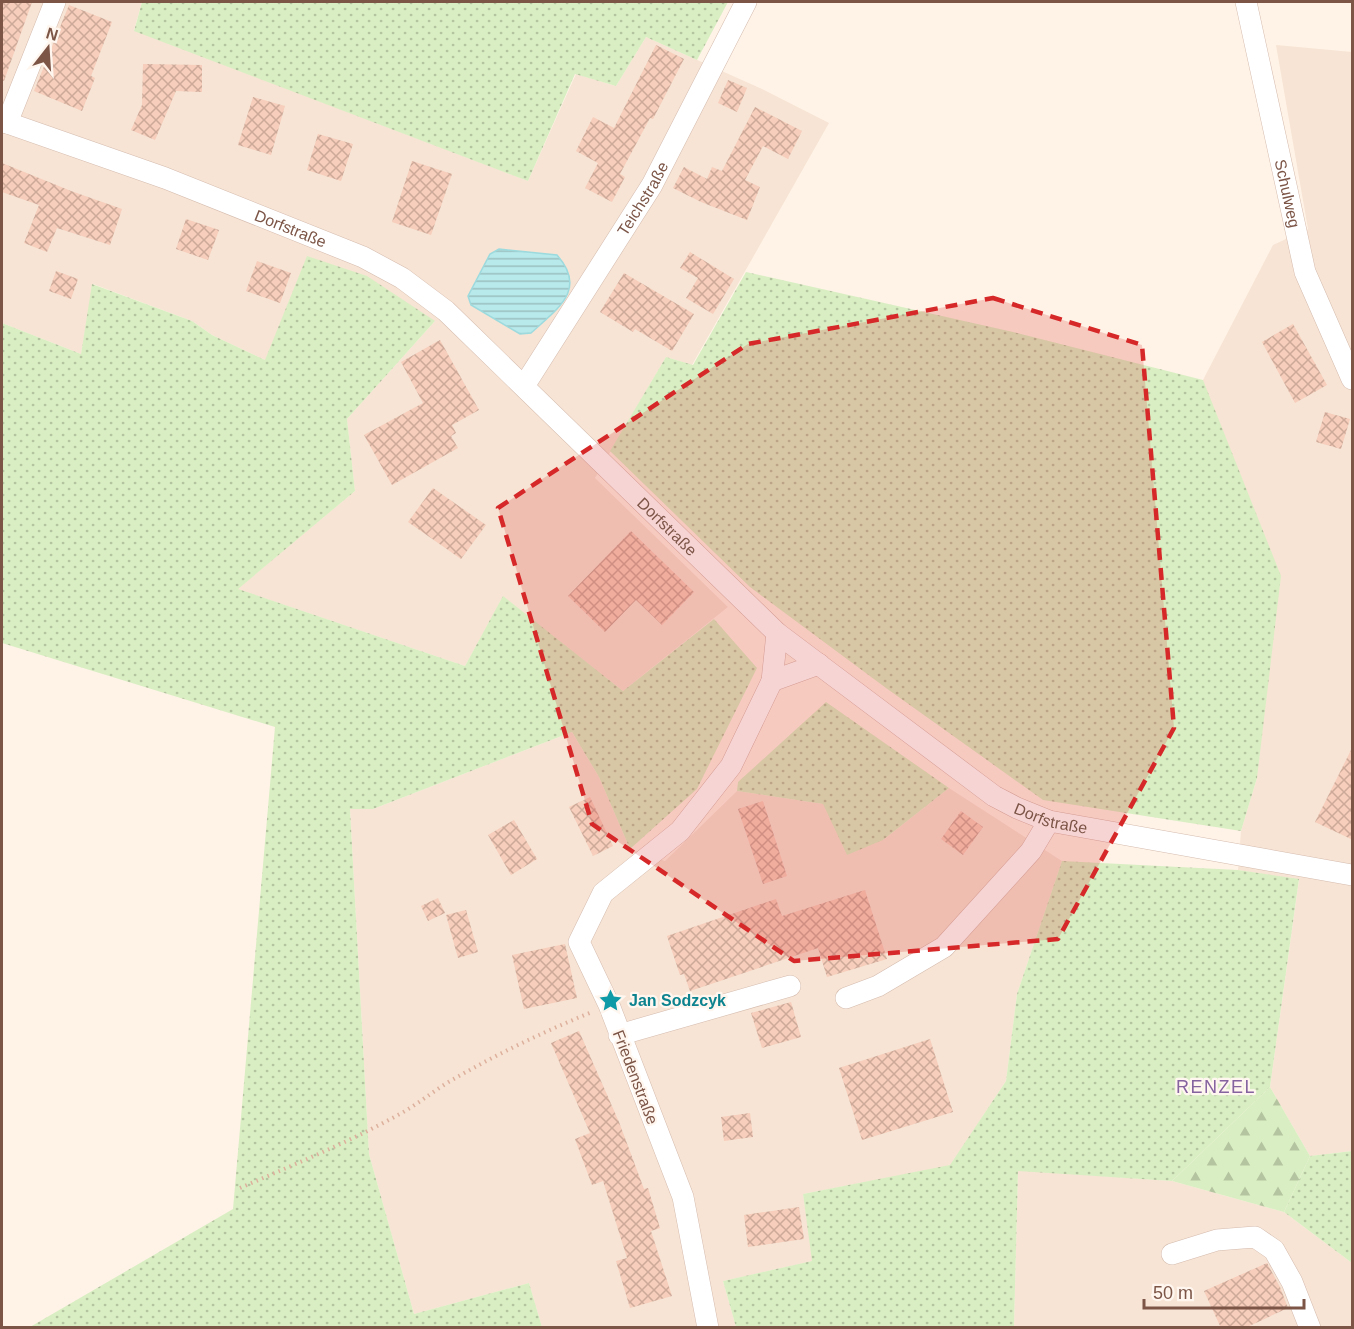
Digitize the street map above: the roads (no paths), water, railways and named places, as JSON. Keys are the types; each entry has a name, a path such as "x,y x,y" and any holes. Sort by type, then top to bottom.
{"street":[{"path":"4,122 55,2"},
{"name":"Teichstraße","path":"524,386 652,185 746,2"},
{"name":"Schulweg","path":"1246,2 1305,272 1353,379"},
{"name":"Dorfstraße","path":"4,122 165,178 363,257 402,278 446,311 777,633 994,795 1017,808 1049,821 1351,870"},
{"name":"Friedenstraße","path":"708,1328 682,1197 609,1005 579,942 603,893 680,831 731,766 772,681 777,633"},
{"path":"772,681 819,664"},
{"path":"846,998 878,986 944,947 1031,851 1049,821"},
{"path":"619,1035 790,986"},
{"path":"1172,1254 1217,1240 1255,1237 1274,1250 1292,1282 1310,1328"}],"water":[{"path":"499,249 557,255 566,267 570,279 565,298 559,307 531,333 520,334 471,305 468,296 490,254"}],"place":[{"name":"Jan Sodzcyk","path":"611,1000"}],"district":[{"name":"RENZEL","path":"1216,1087"}]}
